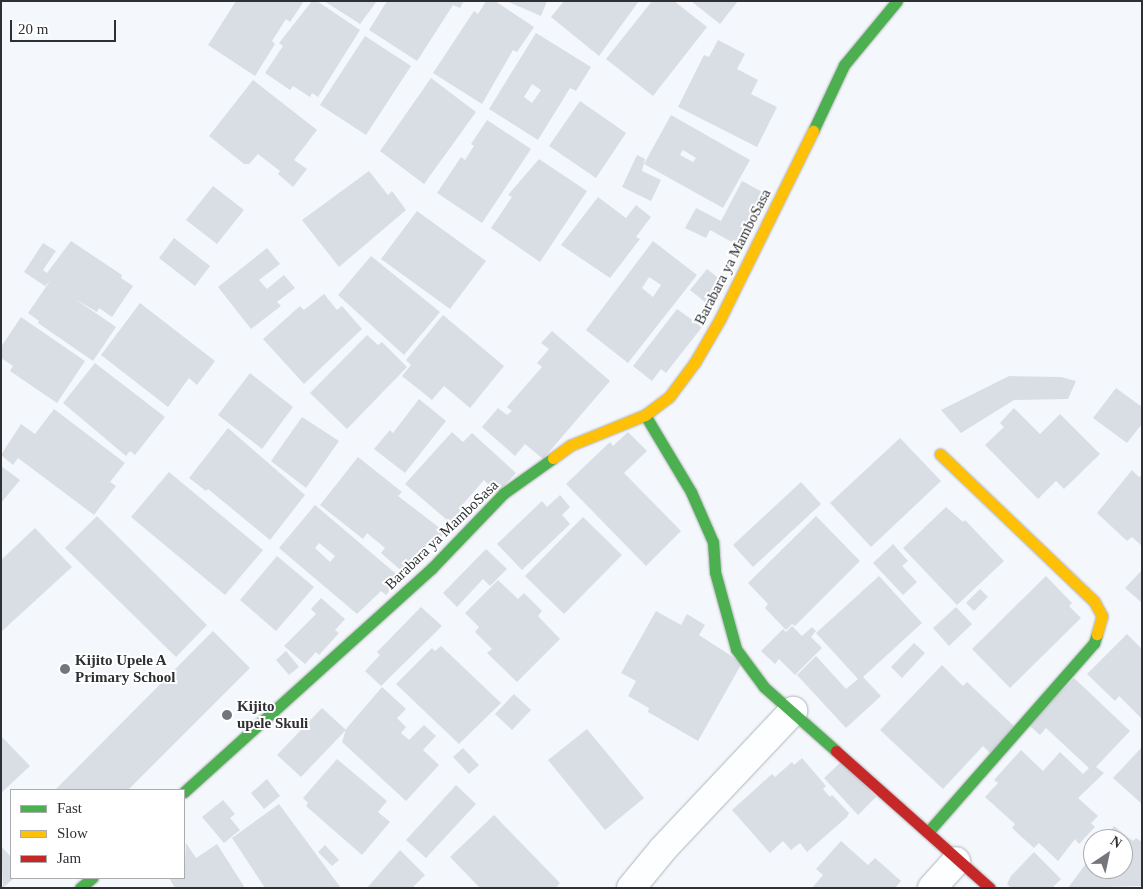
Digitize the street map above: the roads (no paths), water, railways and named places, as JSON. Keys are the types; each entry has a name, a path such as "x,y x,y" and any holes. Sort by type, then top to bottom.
{"street":[{"name":"Barabara ya MamboSasa","path":"185,791 431,569 504,493 571,445 645,416 669,398 695,362 764,234 844,65 897,1"},
{"path":"645,416 691,492 713,542 715,572 736,649 764,687 928,832 956,861 990,888"},
{"path":"928,832 1094,643 1102,616 1094,601 940,454"},
{"path":"632,888 663,849 793,711"},
{"path":"932,888 956,861"},
{"path":"80,888 91,879"}],"place":[{"name":"Kijito Upele A Primary School","path":"65,669"},
{"name":"Kijito upele Skuli","path":"227,715"}]}
